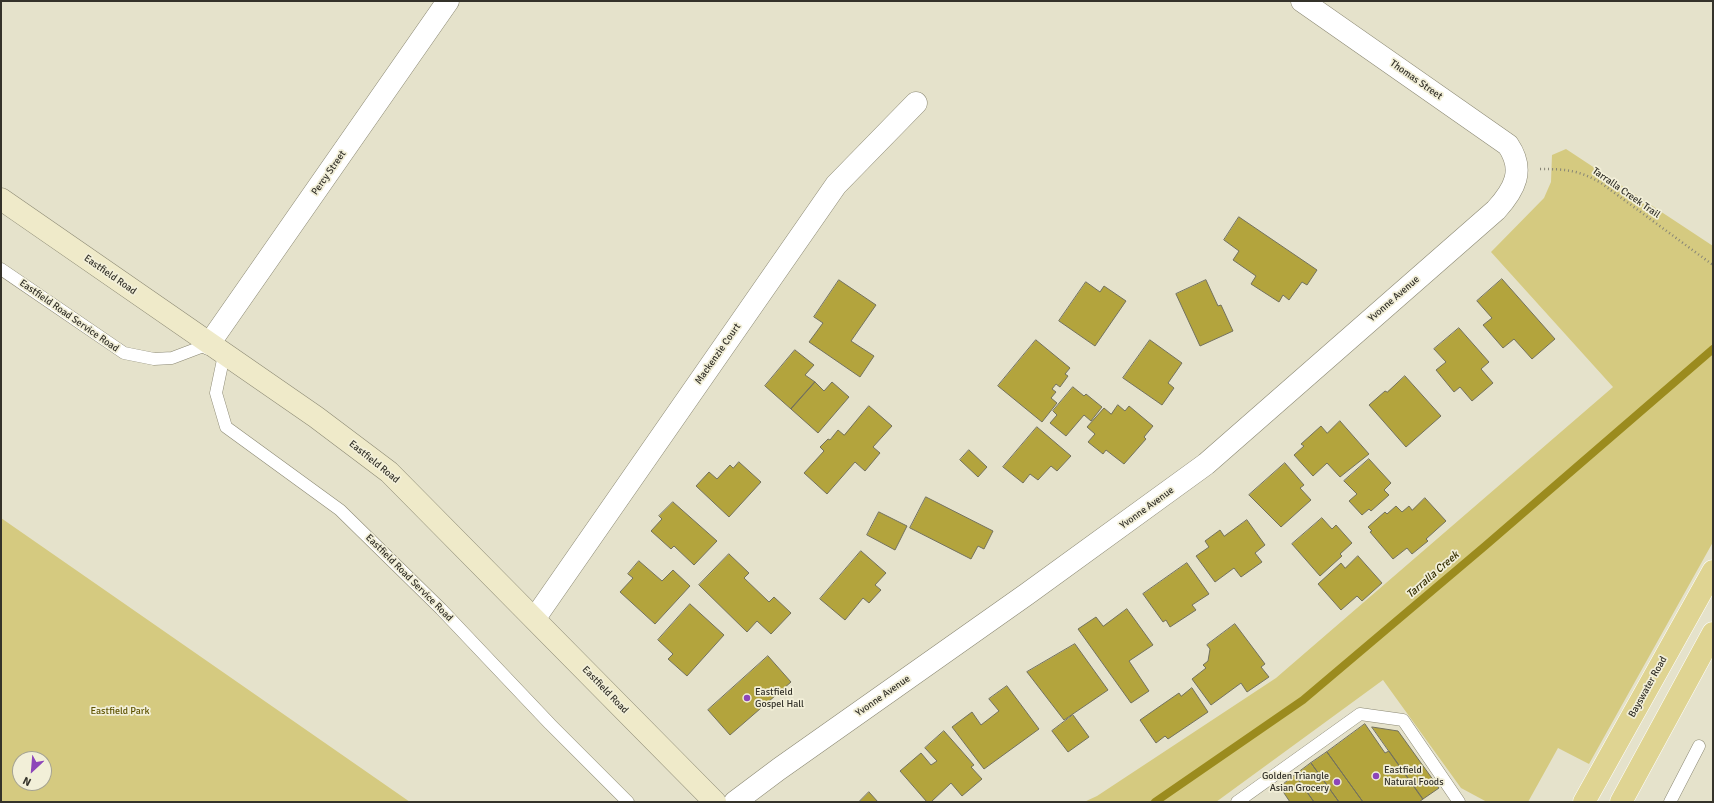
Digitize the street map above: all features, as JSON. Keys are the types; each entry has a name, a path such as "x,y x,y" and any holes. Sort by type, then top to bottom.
{"main road":[{"name":"Eastfield Road","path":"1,199 316,417 389,472 535,618 715,802"},
{"name":"Bayswater Road","path":"1584,802 1713,571"},
{"path":"1621,802 1713,633"}],"street":[{"name":"Percy Street","path":"216,349 448,1"},
{"name":"Thomas Street","path":"1302,1 1508,145 1515,155 1518,169"},
{"name":"Mackenzie Court","path":"535,618 836,185 916,103"},
{"name":"Yvonne Avenue","path":"735,802 1040,585 1206,464 1496,210 1507,198 1515,184 1518,169"}],"lane":[{"name":"Eastfield Road Service Road","path":"1,269 124,354 154,359 172,358 216,349 216,393 226,427 340,510 441,609 550,724 628,802"},
{"path":"1236,802 1360,714 1403,720 1460,802"},
{"path":"1670,802 1699,746"}],"path":[{"name":"Tarralla Creek Trail","path":"1518,169 1565,169 1588,175 1713,265"}],"green space":[{"path":"1566,149 1713,246 1713,542 1589,764 1558,748 1528,802 1487,802 1461,788 1383,680 1216,802 1084,802 1097,796 1276,678 1613,387 1491,252 1544,198 1551,182 1552,155"},
{"name":"Eastfield Park","path":"1,518 410,802 1,802"}],"building":[{"path":"1239,217 1317,270 1307,285 1302,282 1289,300 1283,295 1279,302 1251,284 1256,276 1233,260 1239,251 1224,240"},
{"path":"1502,279 1555,339 1532,359 1514,339 1503,348 1483,325 1492,318 1477,301"},
{"path":"839,280 876,305 851,341 874,356 860,377 809,342 823,323 814,317"},
{"path":"1206,280 1218,306 1221,305 1233,331 1200,346 1176,294"},
{"path":"1086,282 1100,292 1104,286 1126,301 1095,346 1059,321"},
{"path":"1459,328 1489,362 1481,369 1493,383 1472,401 1460,387 1454,392 1436,370 1446,362 1434,349"},
{"path":"1036,340 1070,368 1065,374 1068,376 1060,387 1056,384 1052,389 1056,392 1051,398 1057,403 1042,422 998,386"},
{"path":"1150,340 1182,363 1168,383 1174,388 1162,405 1123,378"},
{"path":"795,350 814,365 805,375 815,382 791,409 765,386"},
{"path":"1405,376 1441,416 1406,447 1369,405"},
{"path":"815,382 824,391 832,382 849,397 818,433 791,409"},
{"path":"1073,387 1084,396 1086,394 1102,407 1091,421 1084,415 1066,436 1050,423 1057,415 1053,411"},
{"path":"1118,405 1125,411 1129,406 1153,426 1144,437 1146,439 1124,464 1106,450 1103,454 1088,442 1095,434 1087,427 1104,408 1111,414"},
{"path":"869,406 892,426 873,447 880,453 865,471 855,462 827,494 804,473 824,451 820,447 828,439 830,440 838,430 844,435"},
{"path":"1340,421 1369,454 1340,477 1327,463 1313,476 1294,455 1304,446 1301,444 1321,426 1327,433"},
{"path":"1037,427 1071,456 1057,471 1051,466 1038,480 1030,474 1023,483 1003,467"},
{"path":"969,450 987,467 978,477 960,460"},
{"path":"1369,459 1391,483 1384,490 1389,495 1371,511 1369,509 1362,515 1349,501 1357,494 1344,481"},
{"path":"739,462 761,482 729,517 696,486 709,472 717,479 730,465 733,468"},
{"path":"1285,463 1304,485 1300,488 1311,500 1281,527 1249,495"},
{"path":"926,497 993,531 984,549 978,546 971,559 910,528"},
{"path":"1425,498 1446,521 1426,539 1428,541 1412,554 1407,548 1393,559 1370,532 1372,531 1368,527 1385,512 1387,514 1396,506 1402,512 1409,506 1412,510"},
{"path":"673,502 717,541 694,565 674,546 671,549 651,531 662,519 659,516"},
{"path":"879,512 907,526 895,550 867,535"},
{"path":"1322,518 1332,529 1336,525 1352,543 1340,554 1342,556 1320,576 1292,544"},
{"path":"1247,520 1265,545 1255,553 1262,562 1241,577 1234,568 1215,582 1196,556 1209,547 1205,541 1220,530 1224,536"},
{"path":"861,551 886,573 875,585 881,590 869,603 863,598 845,620 820,599"},
{"path":"729,554 749,573 744,578 769,602 774,597 791,613 771,634 757,621 747,632 699,585"},
{"path":"1358,556 1382,583 1362,601 1357,596 1341,610 1318,584 1341,563 1345,568"},
{"path":"639,561 662,581 673,570 690,586 655,624 620,592 633,578 628,574"},
{"path":"1187,563 1209,594 1192,605 1196,610 1170,627 1166,620 1163,622 1143,594"},
{"path":"690,604 724,635 687,676 668,659 673,654 658,640"},
{"path":"1127,609 1153,645 1129,661 1149,691 1131,703 1078,629 1096,617 1103,626"},
{"path":"1235,624 1265,664 1261,667 1269,677 1247,692 1241,683 1211,705 1192,679 1206,668 1203,665 1208,661 1210,649 1207,645"},
{"path":"1075,644 1108,690 1064,720 1027,672"},
{"path":"768,656 791,682 730,735 708,710"},
{"path":"1007,686 1039,729 984,769 952,727 972,712 981,725 999,711 989,699"},
{"path":"1192,688 1208,712 1168,739 1165,736 1156,743 1140,720 1179,693 1181,696"},
{"path":"1073,715 1089,737 1068,752 1052,731"},
{"name":"Eastfield Natural Foods","path":"1365,724 1385,753 1389,751 1423,799 1419,802 1363,802 1327,752"},
{"path":"1372,727 1398,731 1439,788 1423,799"},
{"path":"944,731 974,765 971,767 982,779 962,796 951,783 931,802 927,802 900,771 921,753 931,765 937,761 925,748"},
{"name":"Golden Triangle Asian Grocery","path":"1327,752 1363,802 1339,802 1311,763"},
{"path":"1311,763 1339,802 1314,802 1295,775"},
{"path":"1295,775 1314,802 1290,802 1280,787"},
{"path":"869,792 878,802 859,802"}],"waterway":[{"name":"Tarralla Creek","path":"1155,802 1303,700 1485,546 1713,349"}],"place":[{"name":"Eastfield Gospel Hall","path":"747,698"},
{"name":"Eastfield Natural Foods","path":"1376,776"},
{"name":"Golden Triangle Asian Grocery","path":"1337,782"}]}
